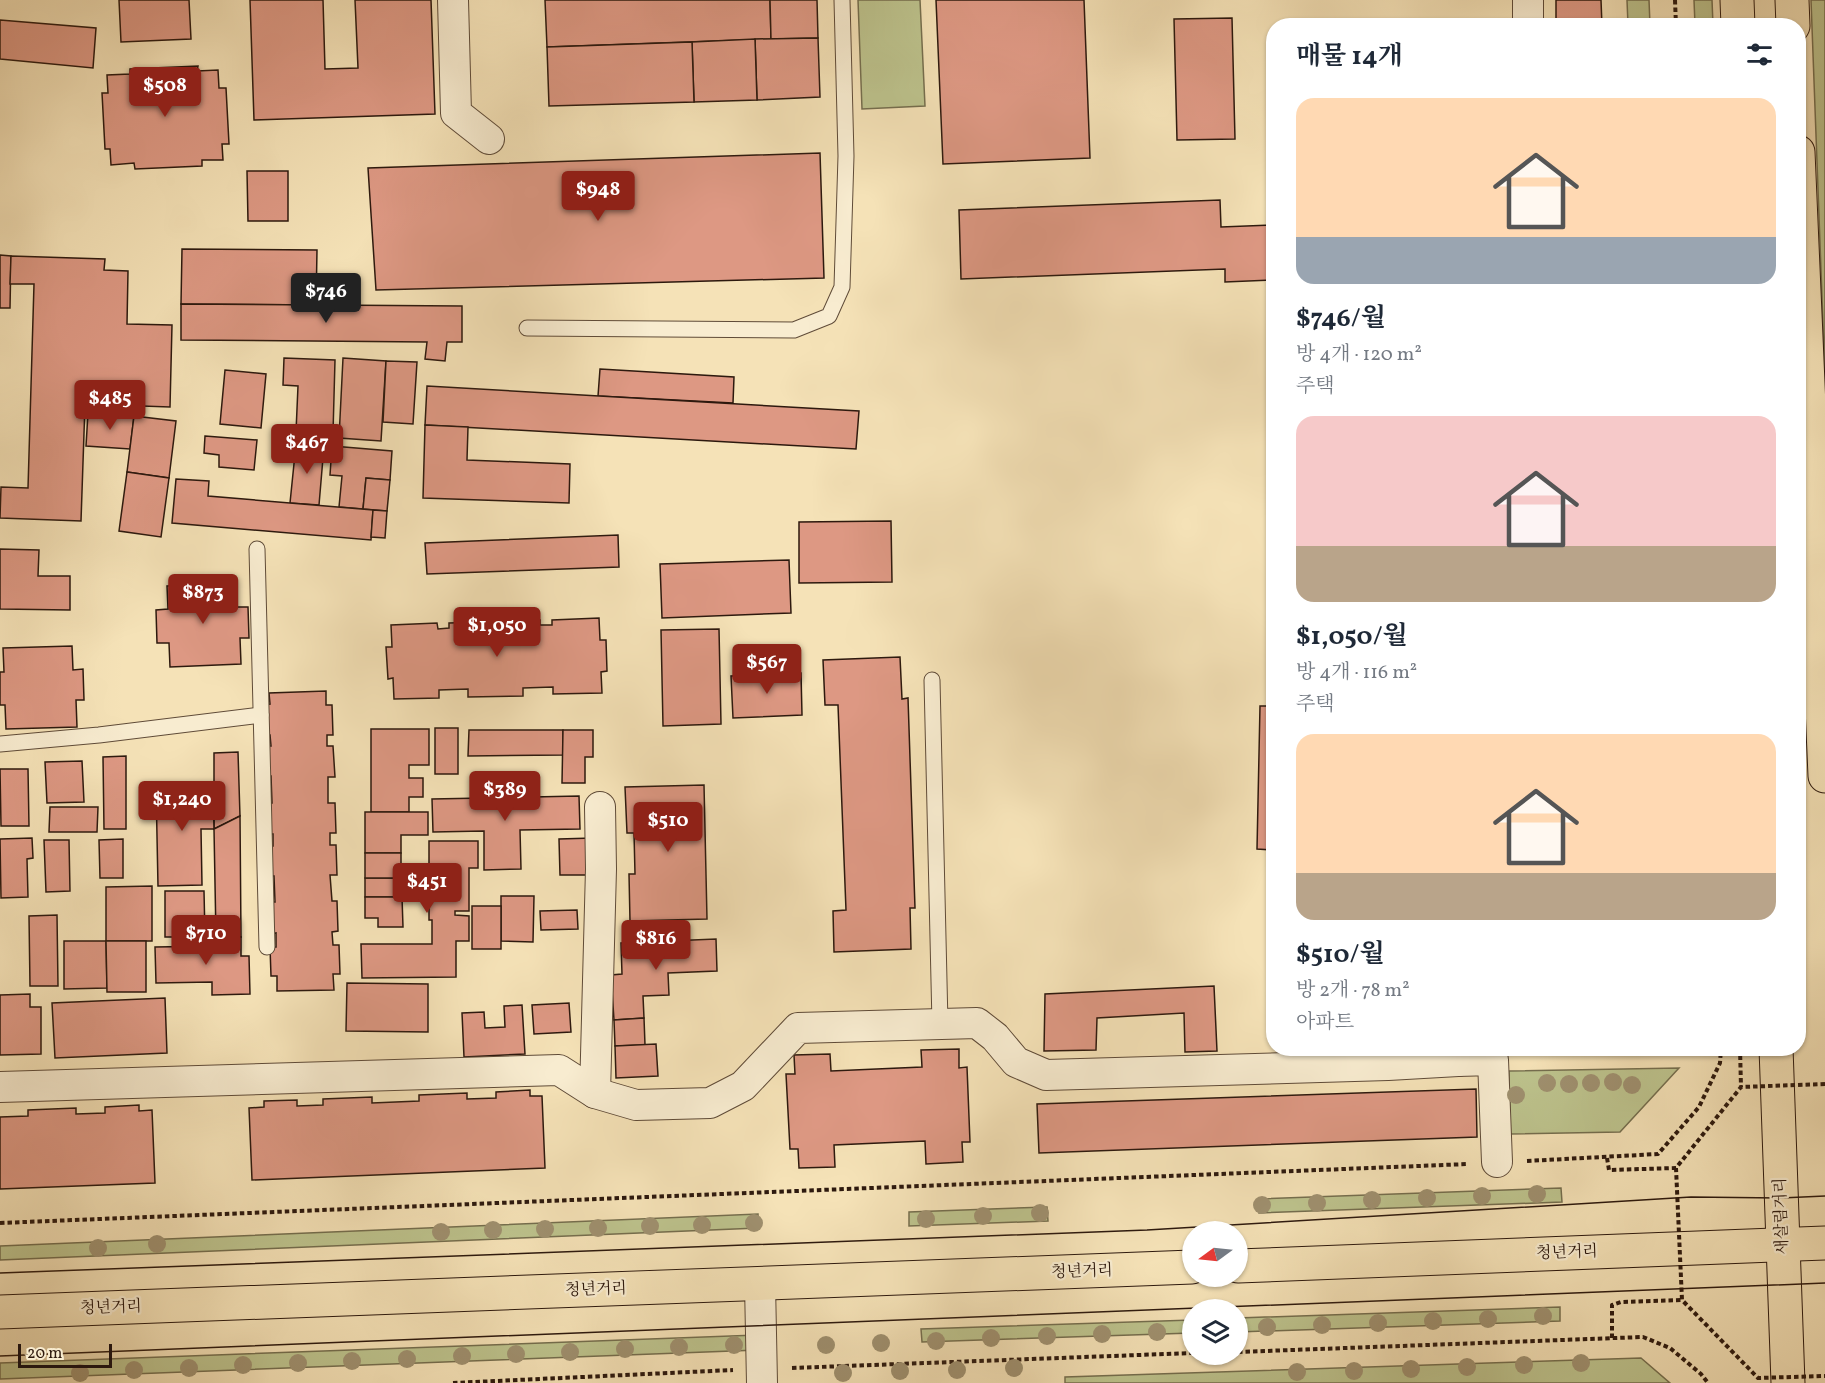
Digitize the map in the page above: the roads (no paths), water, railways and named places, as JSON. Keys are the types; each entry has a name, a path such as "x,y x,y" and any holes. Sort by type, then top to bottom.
{"main road":[{"path":"1737,0 1738,18"},
{"path":"1792,0 1793,18"},
{"path":"1806,337 1825,776"},
{"name":"새살림거리","path":"1776,1056 1788,1383"},
{"name":"청년거리","path":"1248,1266 1825,1243"},
{"name":"청년거리","path":"0,1312 1182,1267"}],"street":[{"path":"453,0 456,113 489,139"},
{"path":"1528,0 1528,18"},
{"path":"595,1093 601,869 600,807"},
{"path":"0,1087 559,1070 595,1093 636,1105 710,1103 743,1086 798,1028 977,1023 995,1037 1016,1062 1046,1075 1389,1065 1451,1056"},
{"path":"1465,1056 1493,1060 1497,1162"},
{"path":"760,1284 762,1376"}],"lane":[{"path":"527,328 794,330 830,316 842,287 846,156 842,0"},
{"path":"257,549 267,947"},
{"path":"932,680 940,1024"},
{"path":"0,744 99,735 261,715"}],"tram line":[{"path":"0,1273 1147,1230 1691,1197 1825,1196"},
{"path":"0,1356 1825,1283"}]}
